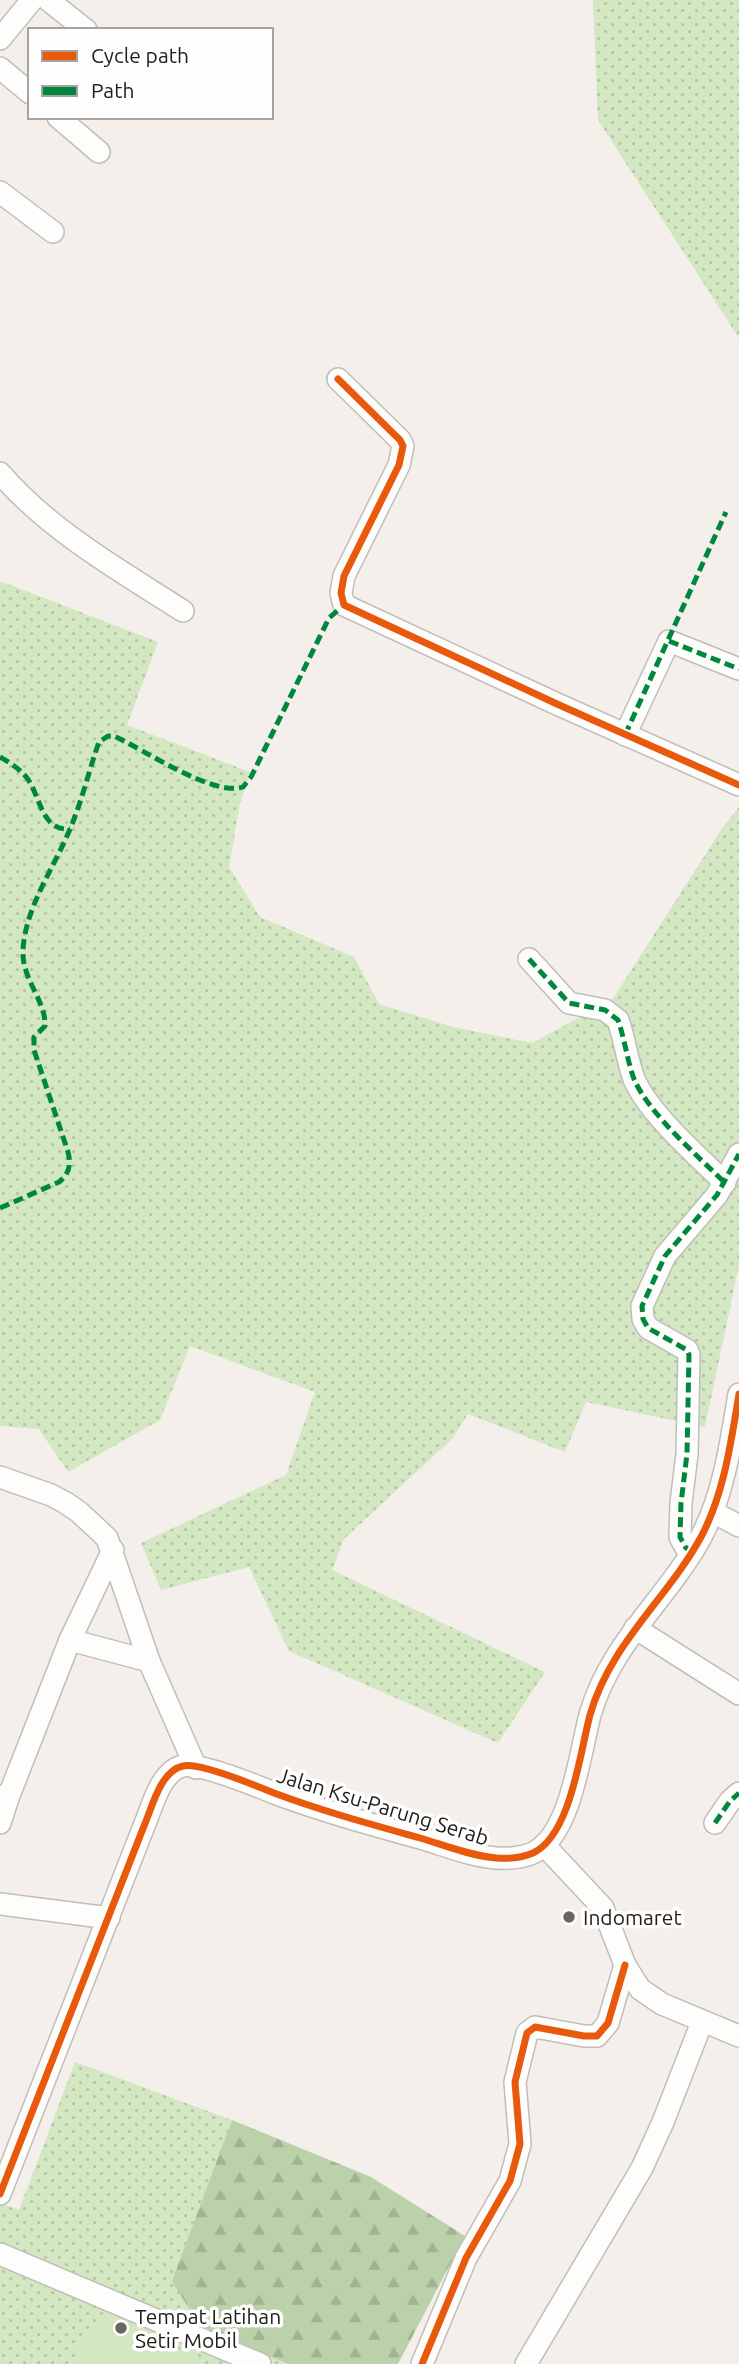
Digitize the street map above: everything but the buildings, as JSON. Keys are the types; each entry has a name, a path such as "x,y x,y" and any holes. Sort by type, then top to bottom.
{"street":[{"path":"0,39 32,0"},
{"path":"48,0 83,28"},
{"path":"0,68 28,91"},
{"path":"60,119 99,152"},
{"path":"0,192 53,232"},
{"path":"338,379 400,440 402,446 399,465 344,576 341,593 344,605 739,785"},
{"path":"0,473 38,511 76,541 183,611"},
{"path":"625,735 669,641 739,668"},
{"path":"529,959 569,1003 604,1010 618,1020 629,1064 640,1091 696,1155 725,1183"},
{"path":"693,1551 686,1548 680,1537 687,1454 689,1354 687,1350 648,1328 643,1319 642,1306 665,1256 725,1183 739,1154"},
{"path":"739,1394 729,1450 713,1512 693,1551 617,1653 598,1690 562,1815 544,1845 603,1908 625,1965 634,1981 648,1996 739,2036"},
{"path":"0,1477 66,1503 107,1538 149,1661 197,1768"},
{"path":"713,1512 739,1526"},
{"path":"0,1823 4,1797 70,1640 113,1550"},
{"path":"635,1628 739,1694"},
{"path":"70,1640 149,1661"},
{"path":"0,2194 144,1826 166,1779 183,1766 197,1768"},
{"name":"Jalan Ksu-Parung Serab","path":"197,1768 230,1776 317,1809 488,1857 520,1857 533,1853 544,1845"},
{"path":"715,1823 739,1793"},
{"path":"0,1904 108,1918"},
{"path":"422,2364 466,2258 505,2190 513,2170 520,2144 515,2081 527,2033 535,2027 597,2036 608,2023 625,1965"},
{"path":"526,2364 642,2168 702,2022"},
{"path":"0,2253 260,2364"}],"green space":[{"path":"593,0 739,0 739,338 598,120"},
{"path":"0,581 158,642 127,725 250,772 240,803 229,867 260,917 354,957 379,1004 453,1027 532,1043 612,1000 723,827 739,807 739,1265 705,1427 586,1402 565,1452 468,1414 452,1439 344,1539 332,1570 545,1672 498,1743 289,1651 249,1567 161,1590 141,1543 286,1475 315,1392 190,1346 160,1420 68,1472 39,1429 0,1426"},
{"path":"75,2062 232,2120 173,2281 199,2325 288,2364 0,2364 0,2203 19,2210"},
{"path":"232,2120 371,2177 465,2236 398,2364 288,2364 199,2325 172,2281"},
{"name":"Tempat Latihan Setir Mobil","path":"117,2312 204,2364 74,2364 79,2343"}],"marked path":[{"path":"625,735 726,512"},
{"path":"0,1208 59,1182 69,1168 68,1152 34,1050 34,1037 45,1026 44,1016 26,970 23,949 29,918 64,844 99,742 108,736 114,736 197,779 230,788 243,787 251,777 329,618 344,605"},
{"path":"669,641 739,669"},
{"path":"0,757 27,778 47,819 53,825 70,829"},
{"path":"529,959 569,1003 605,1010 618,1020 634,1079 641,1092 675,1134 725,1183"},
{"path":"693,1551 686,1548 680,1537 687,1454 689,1355 687,1350 648,1328 643,1319 642,1306 665,1256 717,1195 739,1154"},
{"path":"715,1823 739,1793"}],"cycle path":[{"path":"338,379 403,446 399,465 344,576 341,593 344,605 739,785"},
{"path":"0,2194 154,1800 163,1782 175,1769 191,1766 214,1771 292,1800 477,1855 519,1857 533,1853 546,1843 557,1829 565,1811 578,1770 590,1715 611,1666 687,1560 709,1520 726,1467 739,1394"},
{"path":"422,2364 466,2258 510,2181 520,2144 515,2082 527,2033 535,2027 597,2036 608,2023 625,1965"}],"place":[{"name":"Indomaret","path":"569,1917"},
{"name":"Tempat Latihan Setir Mobil","path":"121,2328"}]}
